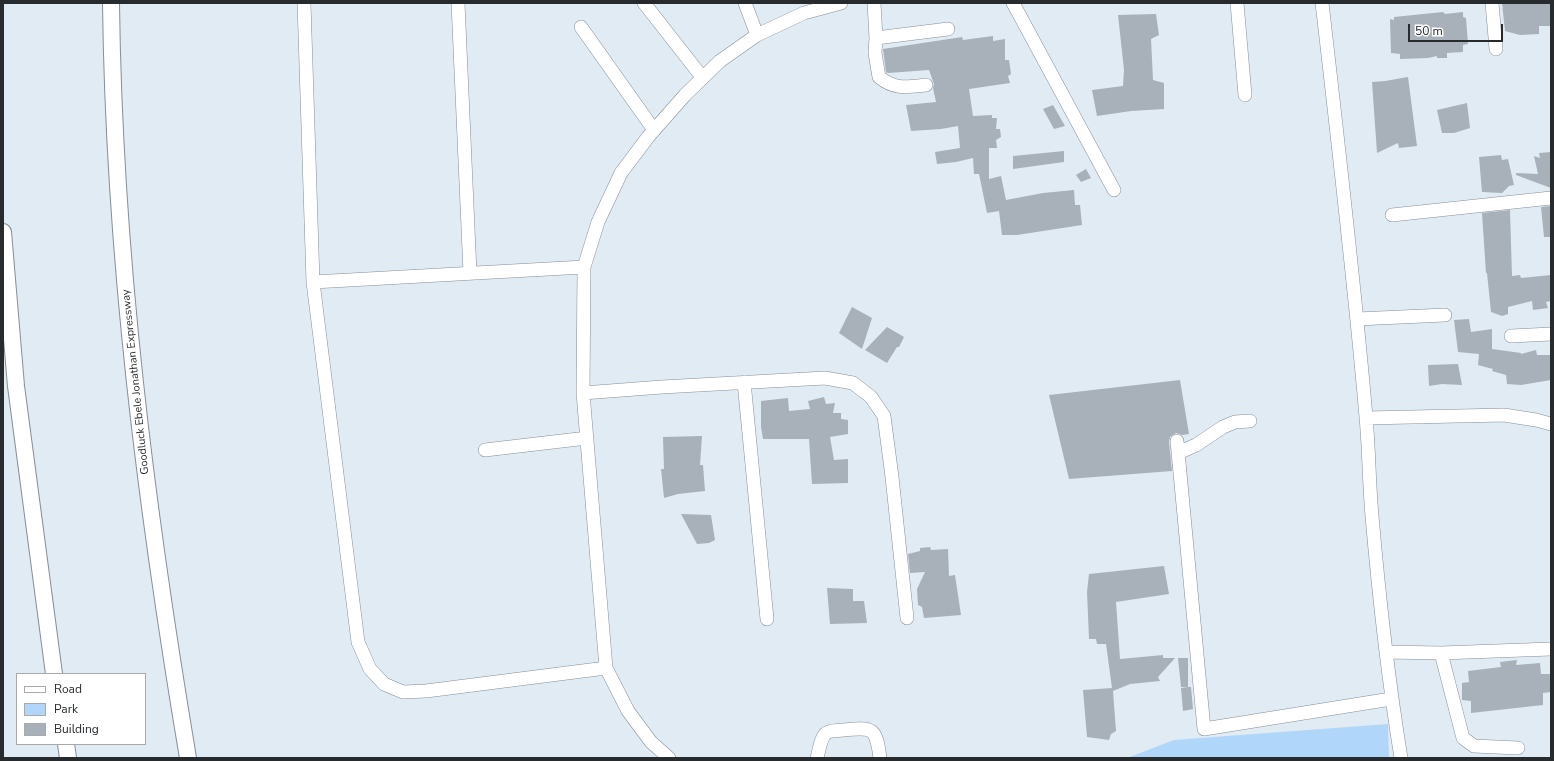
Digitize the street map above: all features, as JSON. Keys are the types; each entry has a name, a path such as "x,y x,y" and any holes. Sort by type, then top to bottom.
{"main road":[{"name":"Goodluck Ebele Jonathan Expressway","path":"111,3 116,164 126,294 139,422 170,653 188,758"},
{"path":"3,232 16,386 54,673"},
{"path":"66,745 68,758"}],"street":[{"path":"304,3 313,282 358,642 370,669 384,684 403,692 426,691 606,668"},
{"path":"458,3 470,273"},
{"path":"644,3 702,77"},
{"path":"745,3 757,35"},
{"path":"669,758 651,742 628,710 606,668 583,393 584,267 598,222 621,173 654,130 702,77 720,61 757,35 804,13 841,3"},
{"path":"874,3 876,38 875,62 879,77 888,85 902,87 926,85"},
{"path":"1014,3 1114,190"},
{"path":"1237,3 1245,95"},
{"path":"1322,3 1343,181 1366,418 1372,515 1386,652 1391,699 1401,758"},
{"path":"1492,3 1496,49"},
{"path":"581,27 654,130"},
{"path":"876,38 948,29"},
{"path":"1392,215 1551,198"},
{"path":"313,282 584,267"},
{"path":"1356,319 1446,315"},
{"path":"1511,336 1551,334"},
{"path":"583,393 825,378 853,383 871,397 884,416 907,618"},
{"path":"744,382 767,619"},
{"path":"1366,418 1504,415 1551,424"},
{"path":"1250,421 1235,422 1223,427 1196,445 1178,447 1204,729 1391,699"},
{"path":"485,450 587,438"},
{"path":"1386,652 1441,654 1551,649"},
{"path":"1441,654 1463,738 1474,746 1518,748"},
{"path":"817,758 823,737 828,732 863,728 870,729 878,738 880,758"}],"green space":[{"path":"1388,724 1389,758 1127,758 1174,740"}],"building":[{"path":"1502,3 1551,3 1551,26 1539,26 1539,34 1520,35 1505,31"},
{"path":"1443,12 1445,14 1463,12 1463,17 1466,18 1468,44 1463,45 1463,52 1447,53 1447,58 1437,58 1437,56 1428,58 1400,59 1400,54 1391,53 1390,19 1394,20 1394,17"},
{"path":"1156,14 1159,35 1151,39 1153,80 1164,83 1164,109 1131,111 1097,116 1092,90 1123,86 1124,70 1118,15"},
{"path":"993,36 993,41 1005,39 1005,60 1009,60 1011,74 1008,76 1010,83 969,89 973,116 992,115 992,118 997,118 996,129 1000,129 1001,137 996,140 997,148 989,148 989,179 1001,176 1006,200 1043,193 1074,190 1075,205 1080,205 1082,225 1017,235 1002,235 999,211 987,213 979,174 974,174 973,158 937,164 935,152 960,148 958,126 911,131 906,105 936,102 933,88 934,84 929,70 886,72 883,49 962,37 963,40"},
{"path":"1408,77 1417,146 1399,148 1398,143 1377,153 1372,82"},
{"path":"1467,103 1470,128 1454,133 1442,133 1437,110"},
{"path":"1053,105 1065,126 1054,129 1043,109"},
{"path":"1064,151 1064,162 1013,169 1013,156"},
{"path":"1551,152 1551,188 1516,175 1516,173 1538,174 1534,156 1540,158 1539,153"},
{"path":"1501,155 1502,160 1508,159 1514,185 1509,186 1502,193 1482,192 1479,157"},
{"path":"1086,169 1091,178 1081,182 1076,175"},
{"path":"1551,206 1551,237 1544,237 1541,207"},
{"path":"1510,210 1512,276 1520,275 1521,278 1551,275 1551,301 1546,302 1548,308 1533,310 1532,301 1508,307 1508,314 1502,316 1491,312 1486,273 1482,213"},
{"path":"852,307 872,318 862,349 839,333"},
{"path":"1469,319 1471,332 1492,329 1492,349 1521,354 1536,350 1537,355 1551,355 1551,380 1521,385 1507,384 1506,375 1492,371 1493,369 1478,365 1479,354 1458,352 1454,320"},
{"path":"887,327 904,337 899,347 897,347 887,363 865,350"},
{"path":"1458,364 1462,385 1442,384 1429,386 1428,365"},
{"path":"1180,380 1189,434 1182,435 1176,433 1170,437 1169,442 1172,471 1069,479 1049,395"},
{"path":"824,397 826,404 835,403 833,413 841,413 841,419 848,420 848,434 830,437 834,460 848,459 848,483 812,484 809,439 763,439 761,427 761,401 788,398 789,411 810,409 808,401"},
{"path":"702,436 700,465 703,465 705,491 678,494 664,498 661,469 664,469 663,437"},
{"path":"681,514 711,515 715,540 709,543 697,544"},
{"path":"930,547 931,550 948,549 949,576 955,575 961,615 924,618 922,607 918,605 917,589 925,572 910,573 908,554 920,551 920,548"},
{"path":"1164,566 1169,594 1116,602 1120,659 1163,655 1163,658 1175,658 1158,677 1160,681 1130,684 1113,691 1116,731 1111,734 1109,740 1087,737 1083,690 1112,688 1106,644 1097,644 1096,639 1089,639 1087,592 1089,574"},
{"path":"827,588 853,589 853,601 864,601 867,623 830,624"},
{"path":"1178,658 1188,658 1188,687 1181,687"},
{"path":"1517,660 1516,665 1540,663 1541,674 1551,674 1551,692 1543,693 1543,705 1471,713 1471,701 1462,700 1462,683 1469,682 1468,671 1501,667 1500,662"},
{"path":"1191,687 1193,709 1183,711 1181,688"}]}
